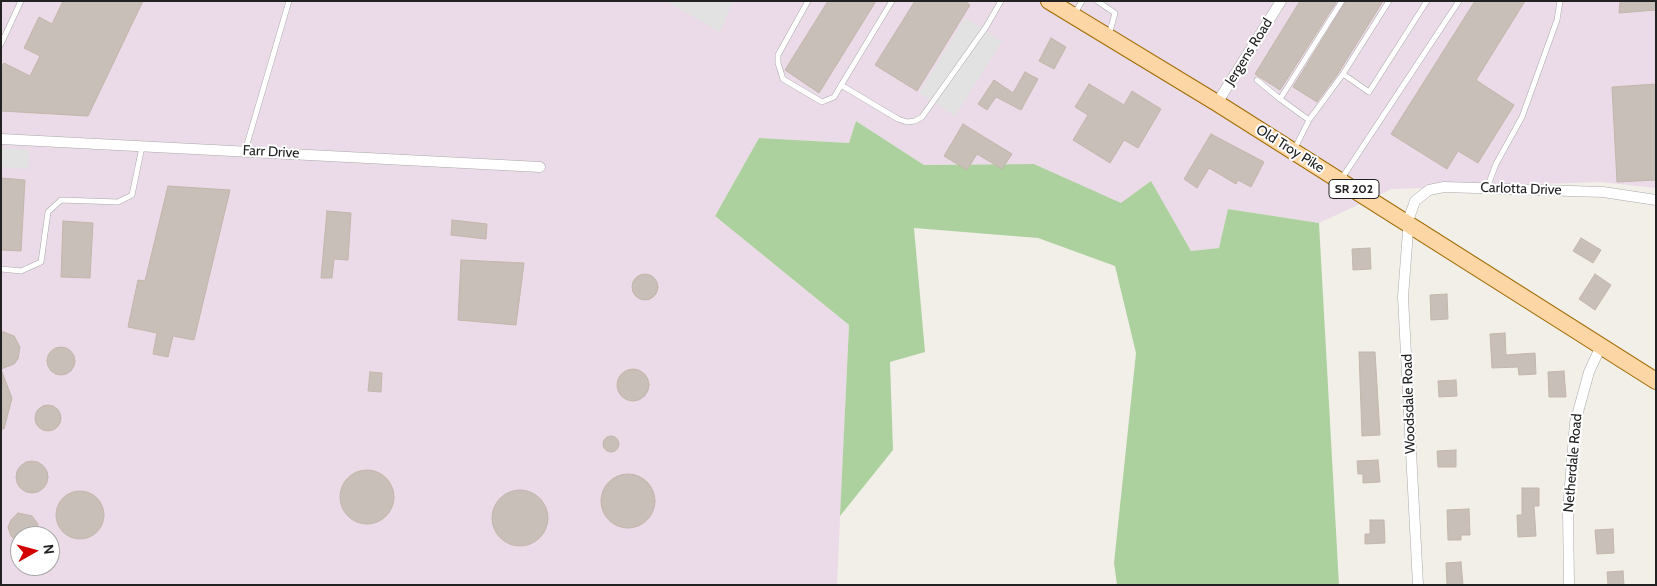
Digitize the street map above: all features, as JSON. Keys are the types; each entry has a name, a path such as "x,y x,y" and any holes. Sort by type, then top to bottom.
{"main road":[{"name":"Old Troy Pike","path":"1049,1 1340,180 1656,382"}],"street":[{"name":"Jergens Road","path":"1217,103 1281,1"},
{"name":"Farr Drive","path":"1,139 540,166"},
{"name":"Carlotta Drive","path":"1409,224 1411,210 1415,202 1429,190 1444,187 1604,192 1656,200"},
{"name":"Woodsdale Road","path":"1409,224 1403,296 1418,585"},
{"name":"Netherdale Road","path":"1569,585 1568,511 1575,423 1589,372 1601,346"}],"lane":[{"path":"1,44 21,1"},
{"path":"244,151 289,1"},
{"path":"808,1 778,55 780,72 783,79 822,102 834,97 892,1"},
{"path":"841,85 898,119 907,122 922,117 986,27 1001,1"},
{"path":"1073,16 1082,1"},
{"path":"1097,1 1115,13 1109,37"},
{"path":"1280,99 1342,1"},
{"path":"1293,151 1309,120 1343,74 1389,1"},
{"path":"1343,74 1369,92 1427,1"},
{"path":"1340,180 1459,1"},
{"path":"1487,188 1496,164 1522,118 1557,20 1560,1"},
{"path":"1257,80 1309,120"},
{"path":"1,269 20,271 41,262 48,212 61,200 118,202 132,195 142,147"}],"shaded area":[{"path":"1,1 1656,1 1656,188 1601,182 1392,189 1319,223 1229,209 1219,248 1191,251 1151,182 1121,204 1034,164 924,165 856,121 849,143 759,138 715,216 849,325 837,585 1,585"},
{"path":"666,1 733,1 720,32"},
{"path":"965,18 1002,41 955,116 919,93"},
{"path":"1,148 29,150 28,169 1,167"}],"green space":[{"path":"856,121 924,165 1034,164 1121,203 1151,181 1191,251 1219,248 1228,209 1319,223 1339,585 1117,585 1114,563 1136,353 1115,266 1038,238 914,228 925,352 890,362 893,450 840,516 849,325 715,216 759,138 849,143"}],"building":[{"path":"63,1 143,1 88,116 1,111 1,68 4,63 30,76 40,56 24,48 39,17 52,24"},
{"path":"828,1 876,1 819,93 785,70"},
{"path":"915,1 965,1 970,5 917,91 875,65"},
{"path":"1300,1 1337,1 1280,90 1255,74"},
{"path":"1346,1 1383,1 1337,75 1317,102 1293,87"},
{"path":"1475,1 1525,1 1476,80 1514,105 1478,163 1458,151 1447,169 1391,134"},
{"path":"1620,1 1656,1 1656,10 1619,13"},
{"path":"1051,38 1066,47 1054,69 1039,61"},
{"path":"1025,72 1038,79 1021,110 996,97 987,110 978,104 994,80 1013,93"},
{"path":"1089,84 1124,105 1132,91 1161,109 1138,148 1124,140 1110,163 1073,140 1088,115 1075,107"},
{"path":"1656,84 1656,180 1617,182 1612,87"},
{"path":"963,124 1012,154 1002,169 977,154 967,170 944,156"},
{"path":"1211,134 1264,162 1251,187 1238,180 1236,184 1209,168 1197,188 1184,179"},
{"path":"1,178 25,180 21,251 1,250"},
{"path":"168,186 230,190 194,340 173,336 168,357 153,354 157,333 128,327 138,280 145,281"},
{"path":"327,211 351,213 348,260 334,259 332,278 321,278"},
{"path":"452,220 487,224 486,239 451,235"},
{"path":"63,221 93,223 90,278 61,277"},
{"path":"1581,238 1601,250 1593,263 1573,251"},
{"path":"1370,248 1371,269 1353,270 1352,249"},
{"path":"461,260 524,263 516,325 458,320"},
{"path":"645,274 654,278 658,287 654,296 645,300 636,296 632,287 636,278"},
{"path":"1595,274 1611,285 1595,310 1579,299"},
{"path":"1447,294 1448,319 1431,320 1430,295"},
{"path":"1,331 14,336 20,347 18,359 14,364 1,369"},
{"path":"1505,333 1506,355 1535,353 1536,374 1519,375 1518,367 1492,368 1490,334"},
{"path":"61,347 71,351 75,361 71,371 61,375 51,371 47,361 51,351"},
{"path":"1359,352 1375,352 1380,435 1362,436"},
{"path":"633,369 645,373 649,385 645,397 633,401 621,397 617,385 621,373"},
{"path":"1564,371 1566,397 1549,397 1548,372"},
{"path":"2,372 12,398 4,429 1,429"},
{"path":"370,372 382,373 381,392 368,391"},
{"path":"1456,380 1457,396 1439,397 1438,381"},
{"path":"48,405 57,409 61,418 57,427 48,431 39,427 35,418 39,409"},
{"path":"608,436 614,436 619,441 617,450 608,452 603,447 603,441"},
{"path":"1456,450 1456,467 1438,467 1437,451"},
{"path":"1378,460 1380,482 1363,483 1363,474 1358,474 1357,461"},
{"path":"32,461 38,462 43,466 47,471 47,483 43,488 38,492 32,493 26,492 21,488 17,483 16,477 17,471 21,466 26,462"},
{"path":"362,470 372,470 382,474 390,482 394,497 390,512 382,520 372,524 362,524 352,520 344,512 340,502 340,492 344,482 352,474"},
{"path":"628,474 638,476 647,482 653,491 655,501 653,511 647,520 638,526 628,528 618,526 609,520 603,511 601,501 603,491 609,482 618,476"},
{"path":"1522,488 1539,488 1539,506 1534,506 1536,536 1518,537 1517,515 1522,515"},
{"path":"520,490 531,492 540,498 546,507 548,518 546,529 540,538 531,544 520,546 509,544 500,538 494,529 492,518 494,507 500,498 509,492"},
{"path":"75,491 85,491 93,495 100,502 104,510 104,520 100,528 93,535 85,539 75,539 67,535 60,528 56,520 56,510 60,502 67,495"},
{"path":"1469,509 1470,535 1461,535 1461,540 1448,540 1447,510"},
{"path":"18,513 32,516 38,524 38,526 10,526 10,533 8,527 11,520"},
{"path":"1370,520 1384,520 1385,543 1365,544 1365,534 1370,534"},
{"path":"1613,529 1614,553 1597,554 1595,530"},
{"path":"1461,562 1463,585 1447,585 1446,563"},
{"path":"1623,571 1624,585 1608,585 1607,572"}]}
